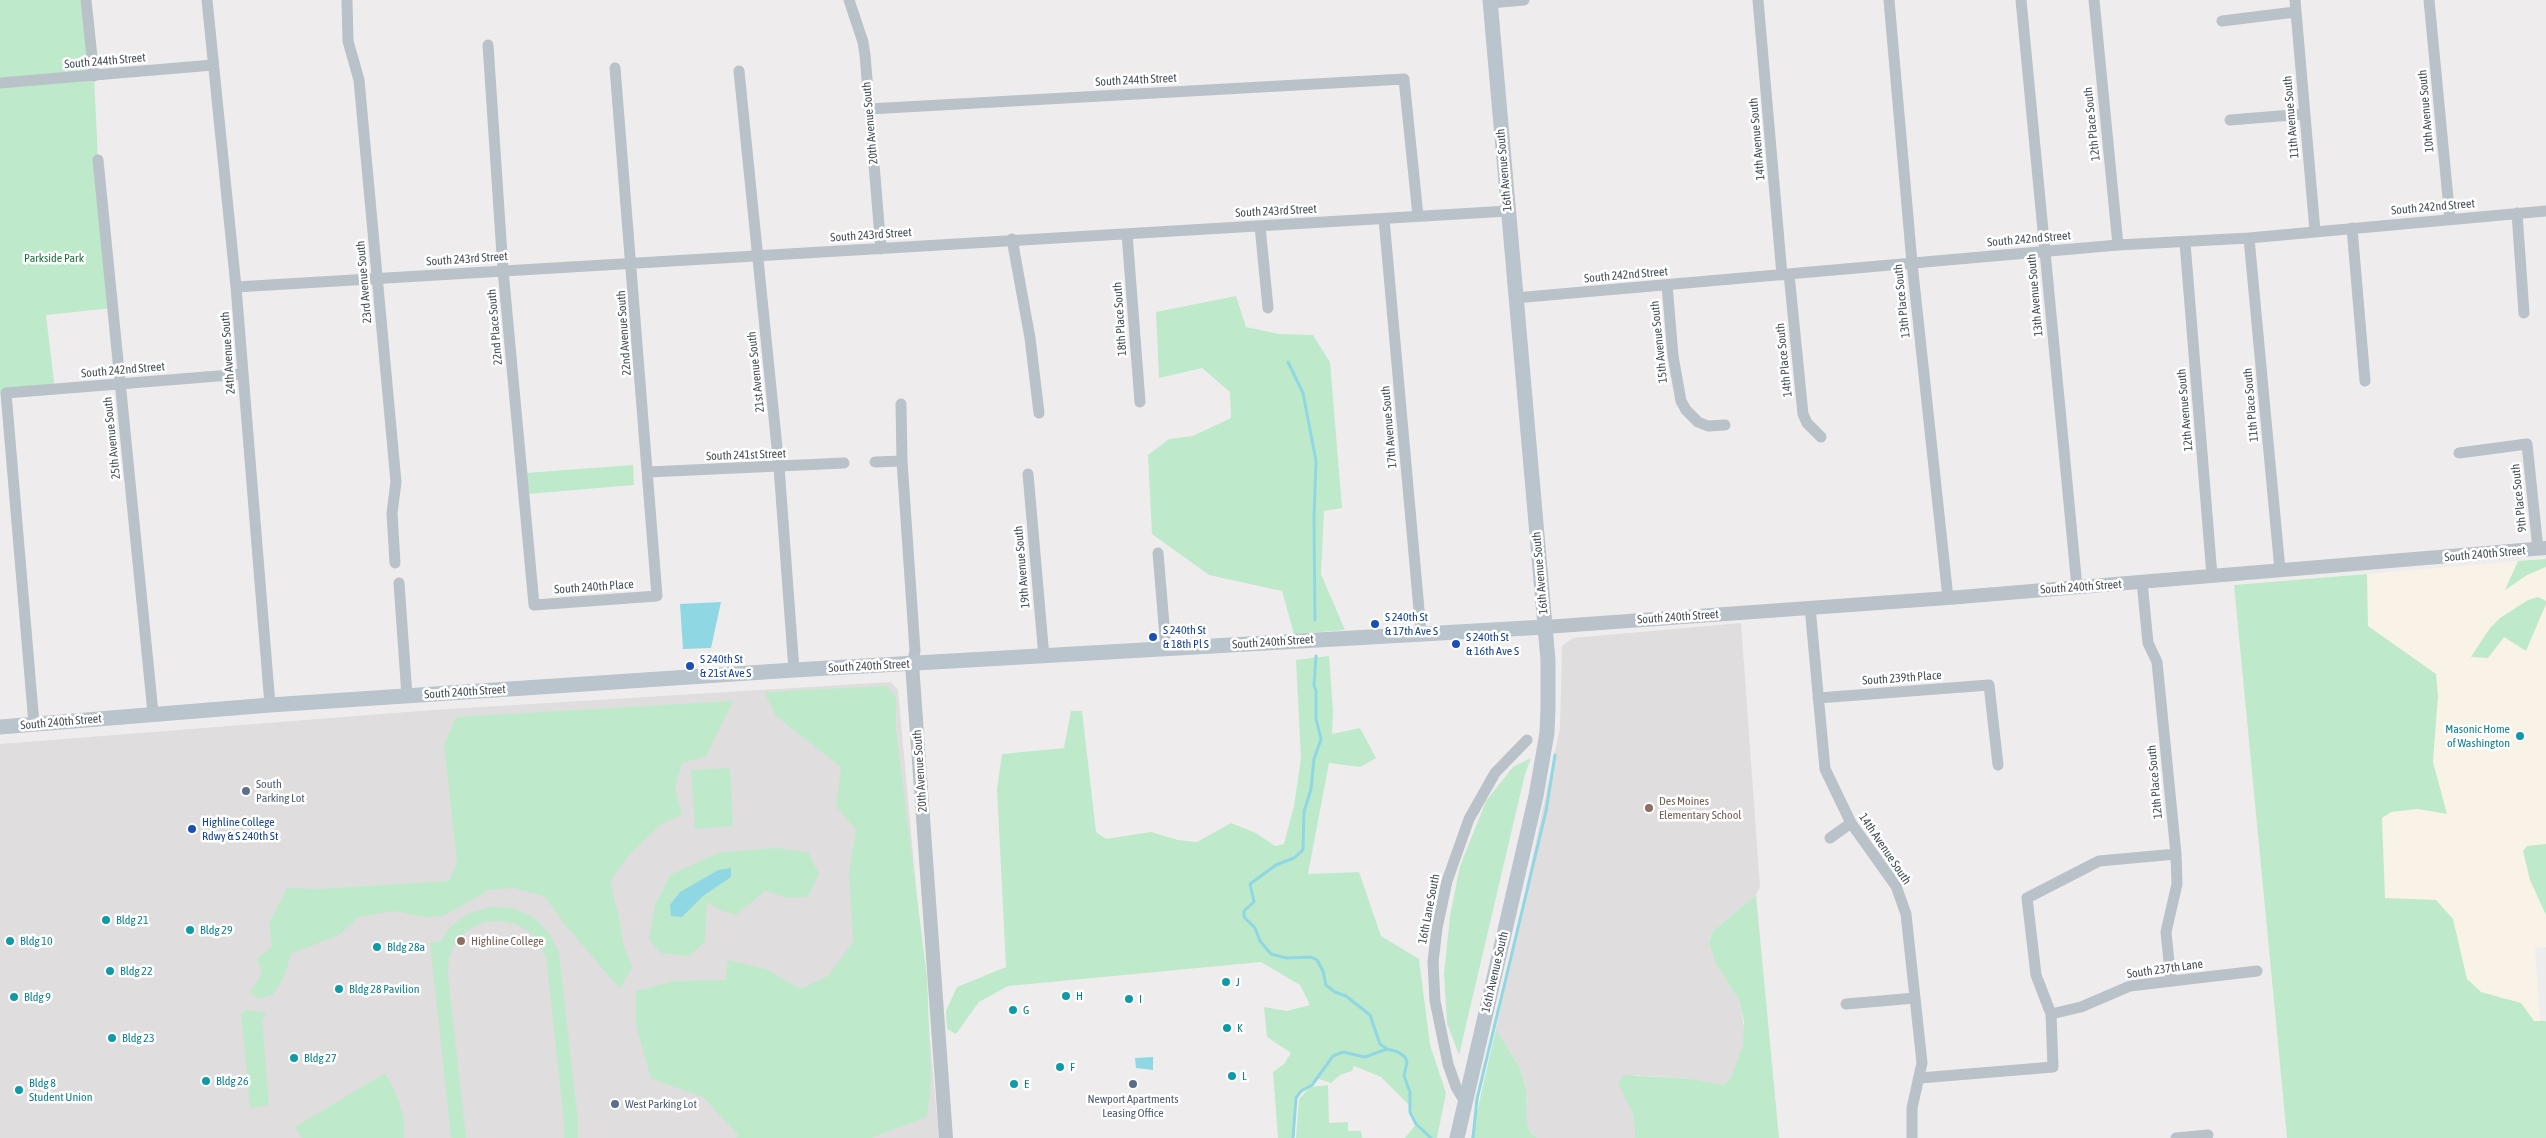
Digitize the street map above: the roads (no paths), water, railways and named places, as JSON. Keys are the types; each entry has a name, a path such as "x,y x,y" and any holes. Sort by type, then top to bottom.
{"main road":[{"name":"16th Avenue South","path":"1456,1138 1542,768 1547,733 1549,681 1490,2"},
{"name":"South 240th Street","path":"0,727 270,704 794,670 1044,657 1421,632 1545,627"}],"street":[{"path":"86,0 94,76"},
{"name":"24th Avenue South","path":"207,0 236,287 270,704"},
{"name":"23rd Avenue South","path":"347,0 348,41 359,80 396,482 392,513 395,563"},
{"name":"20th Avenue South","path":"849,0 863,42 881,248"},
{"path":"1490,2 1524,0"},
{"name":"14th Avenue South","path":"1758,0 1786,274"},
{"name":"13th Place South","path":"1889,0 1912,263 1948,598"},
{"name":"13th Avenue South","path":"2021,0 2077,587"},
{"name":"12th Place South","path":"2094,0 2118,245"},
{"name":"10th Avenue South","path":"2429,0 2450,219"},
{"path":"2222,21 2295,6"},
{"name":"11th Avenue South","path":"2295,6 2315,231"},
{"name":"22nd Place South","path":"488,45 504,270 534,605"},
{"name":"South 244th Street","path":"0,83 213,64"},
{"name":"22nd Avenue South","path":"615,68 657,596"},
{"name":"21st Avenue South","path":"739,71 779,467 794,670"},
{"name":"South 244th Street","path":"869,109 1404,79 1418,216"},
{"path":"2230,120 2304,114"},
{"name":"25th Avenue South","path":"98,160 153,713"},
{"name":"South 243rd Street","path":"236,287 1508,211"},
{"name":"South 242nd Street","path":"1515,298 2045,251 2249,238 2546,211"},
{"path":"2517,213 2524,313"},
{"name":"17th Avenue South","path":"1384,219 1421,632"},
{"path":"1260,226 1268,308"},
{"path":"2352,228 2365,381"},
{"name":"18th Place South","path":"1128,234 1140,402"},
{"name":"11th Place South","path":"2249,238 2280,570"},
{"path":"1012,240 1030,338 1039,413"},
{"name":"12th Avenue South","path":"2185,243 2212,576"},
{"name":"14th Place South","path":"1786,274 1803,414 1807,423 1821,437"},
{"name":"15th Avenue South","path":"1667,285 1673,356 1681,400 1686,410 1698,422 1708,426 1725,425"},
{"name":"South 242nd Street","path":"34,724 6,393 243,374"},
{"name":"20th Avenue South","path":"900,404 915,651 912,664 946,1138"},
{"name":"9th Place South","path":"2459,453 2527,444 2542,549"},
{"path":"875,462 902,461"},
{"name":"South 241st Street","path":"648,472 779,467 844,462"},
{"name":"19th Avenue South","path":"1028,474 1044,657"},
{"name":"South 240th Street","path":"1545,627 1948,598 2542,549"},
{"path":"1158,553 1166,648"},
{"name":"12th Place South","path":"2142,582 2148,643 2157,662 2176,854 2177,884 2166,932 2171,981"},
{"path":"399,583 407,696"},
{"name":"South 240th Place","path":"534,605 657,596"},
{"name":"14th Avenue South","path":"1810,607 1825,769 1851,823 1901,896 1908,930 1922,1063 1912,1108 1912,1138"},
{"name":"South 239th Place","path":"1818,698 1990,685 1998,765"},
{"name":"16th Lane South","path":"1465,1102 1456,1087 1448,1064 1436,1007 1433,962 1437,928 1454,860 1472,812 1495,774 1527,740"},
{"path":"1830,838 1851,823"},
{"path":"1920,1078 2053,1067 2051,1014 2036,975 2027,898 2099,861 2176,854"},
{"name":"South 237th Lane","path":"2051,1014 2081,1007 2130,986 2257,971"},
{"path":"1846,1004 1915,998"},
{"path":"2176,1138 2208,1135"}],"water":[{"path":"721,602 711,648 683,649 680,604"},
{"path":"731,868 731,877 703,896 682,917 671,916 670,905 680,892 718,870"},
{"path":"1153,1057 1153,1070 1136,1068 1135,1058"}],"waterway":[{"path":"1288,362 1303,393 1316,461 1314,517 1315,620"},
{"path":"1316,656 1314,685 1316,691 1316,719 1321,739 1314,759 1311,789 1304,812 1303,850 1294,858 1276,865 1250,884 1254,902 1244,911 1244,917 1255,928 1260,941 1271,954 1287,958 1311,957 1317,960 1323,971 1326,985 1335,992 1346,996 1370,1015 1380,1044 1387,1049"},
{"path":"1473,1138 1477,1099 1546,811 1555,755"},
{"path":"1293,1138 1296,1098 1301,1091 1312,1085 1333,1056 1343,1052 1365,1057 1387,1049 1398,1052 1405,1057 1407,1062 1404,1076 1410,1092 1410,1112 1416,1124 1431,1138"}],"place":[{"name":"S 240th St & 17th Ave S","path":"1375,624"},
{"name":"S 240th St & 18th Pl S","path":"1153,637"},
{"name":"S 240th St & 16th Ave S","path":"1456,644"},
{"name":"S 240th St & 21st Ave S","path":"690,666"},
{"name":"Masonic Home of Washington","path":"2520,736"},
{"name":"South Parking Lot","path":"246,791"},
{"name":"Des Moines Elementary School","path":"1649,808"},
{"name":"Highline College Rdwy & S 240th St","path":"192,829"},
{"name":"Bldg 21","path":"106,920"},
{"name":"Bldg 29","path":"190,930"},
{"name":"Bldg 10","path":"10,941"},
{"name":"Highline College","path":"461,941"},
{"name":"Bldg 28a","path":"377,947"},
{"name":"Bldg 22","path":"110,971"},
{"name":"J","path":"1226,982"},
{"name":"Bldg 28 Pavilion","path":"339,989"},
{"name":"H","path":"1066,996"},
{"name":"Bldg 9","path":"14,997"},
{"name":"I","path":"1129,999"},
{"name":"G","path":"1013,1010"},
{"name":"K","path":"1227,1028"},
{"name":"Bldg 23","path":"112,1038"},
{"name":"Bldg 27","path":"294,1058"},
{"name":"F","path":"1060,1067"},
{"name":"L","path":"1232,1076"},
{"name":"Bldg 26","path":"206,1081"},
{"name":"E","path":"1014,1084"},
{"name":"Newport Apartments Leasing Office","path":"1133,1084"},
{"name":"Bldg 8 Student Union","path":"19,1090"},
{"name":"West Parking Lot","path":"615,1104"}],"park label":[{"name":"Parkside Park","path":"54,258"}]}
